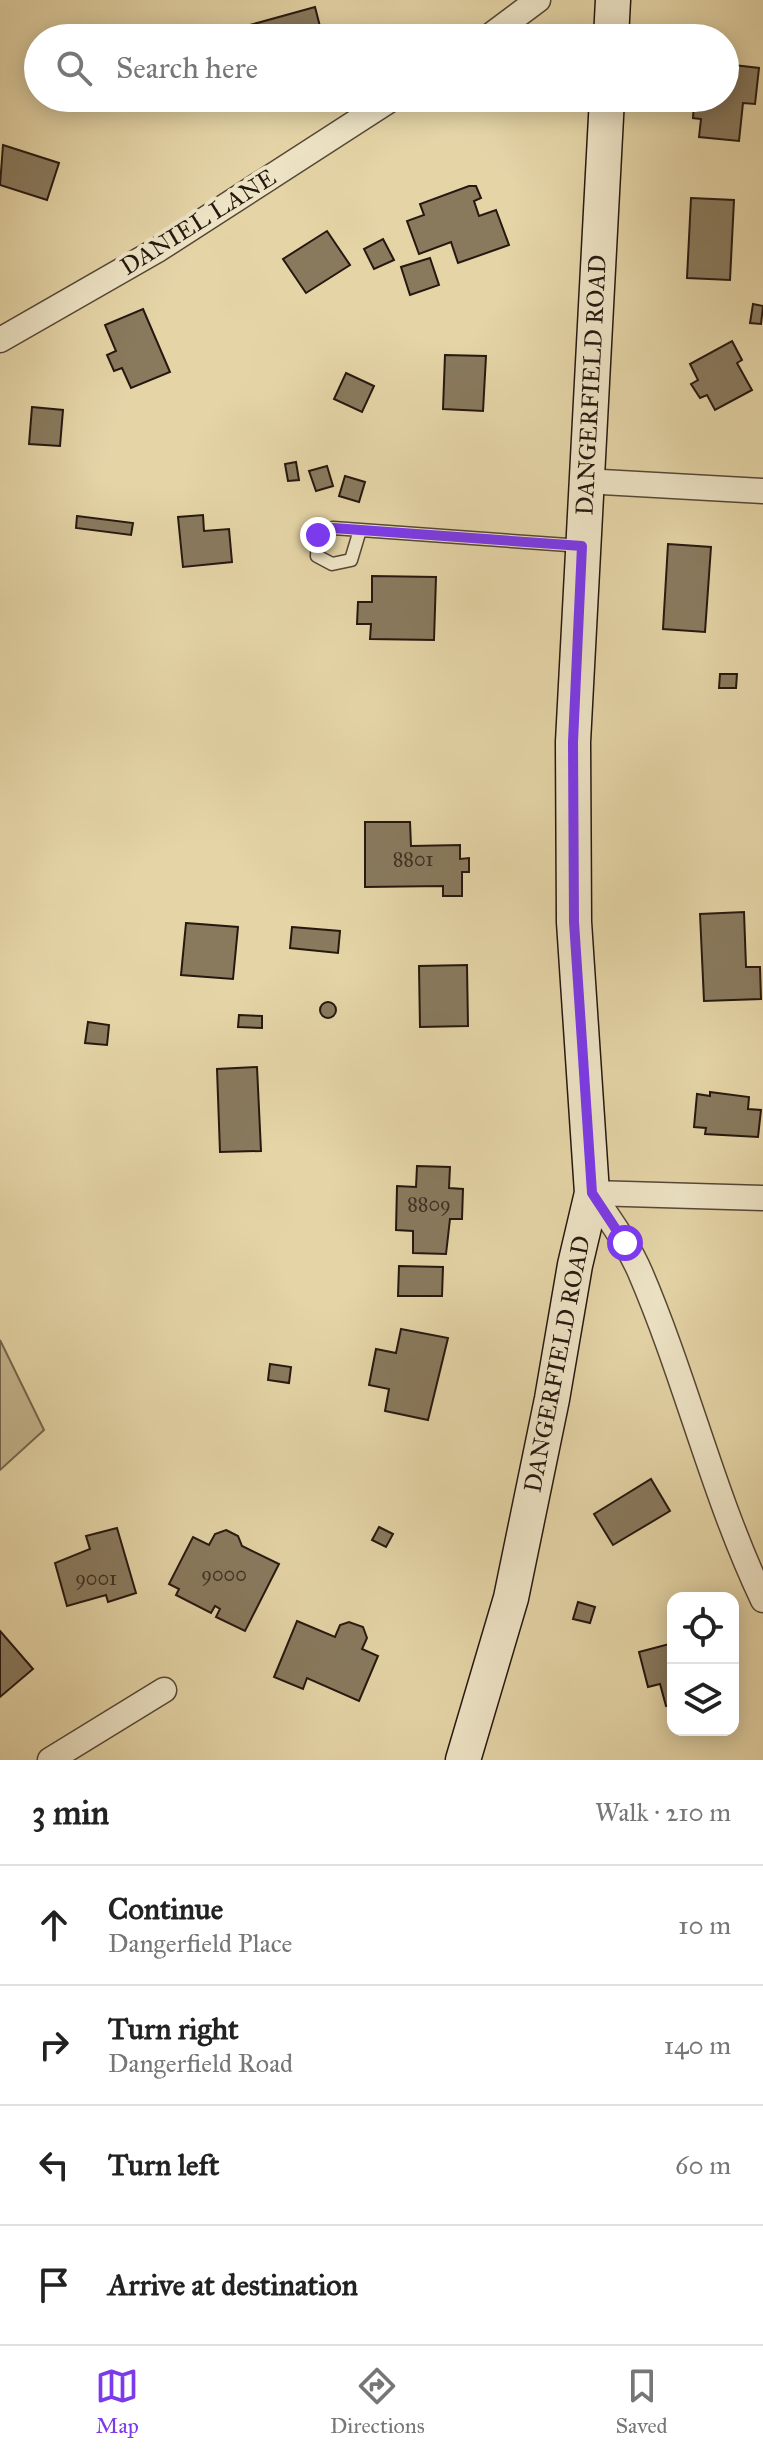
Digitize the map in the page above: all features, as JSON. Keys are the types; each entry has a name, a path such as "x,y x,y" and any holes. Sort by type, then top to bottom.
{"street":[{"path":"506,24 538,0"},
{"path":"612,24 613,0"},
{"name":"DANIEL LANE","path":"0,340 159,249 371,112"},
{"name":"DANGERFIELD ROAD","path":"463,1760 511,1598 552,1399 575,1265 592,1193 574,907 573,742 584,481 606,112"},
{"path":"584,481 763,491"},
{"path":"592,1193 763,1198"},
{"path":"592,1193 640,1271 710,1461 729,1524 763,1600"},
{"path":"50,1760 164,1690"}],"lane":[{"path":"360,530 582,546"}],"shaded area":[{"path":"0,1340 44,1430 0,1470"}],"building":[{"path":"315,7 319,24 253,24"},
{"path":"739,66 759,68 755,104 743,103 739,141 699,137 701,119 693,118 693,112 739,112"},
{"path":"3,145 59,163 47,200 0,185"},
{"path":"476,186 481,198 474,201 479,216 496,210 509,245 458,263 451,242 419,254 407,221 424,215 420,204"},
{"path":"691,198 734,200 730,280 687,278"},
{"path":"327,231 350,265 306,293 283,259"},
{"path":"383,239 394,260 374,269 364,249"},
{"path":"430,258 439,285 410,295 401,267"},
{"path":"753,304 763,306 761,324 750,323"},
{"path":"143,309 170,372 131,388 122,368 114,371 107,355 116,351 105,325"},
{"path":"732,341 742,360 737,363 752,390 715,410 707,395 700,398 691,384 698,380 690,364"},
{"path":"445,355 486,356 483,411 443,409"},
{"path":"346,373 374,386 362,412 334,399"},
{"path":"32,407 63,410 60,446 29,444"},
{"path":"296,462 299,480 288,481 285,464"},
{"path":"327,466 333,486 316,491 309,471"},
{"path":"345,476 365,482 359,502 339,496"},
{"path":"203,515 204,531 229,529 232,562 183,567 178,517"},
{"path":"77,516 133,523 131,535 76,528"},
{"path":"668,544 711,547 705,632 663,629"},
{"path":"372,576 436,577 434,640 370,639 371,624 357,624 358,602 372,602"},
{"path":"720,674 737,674 736,688 719,688"},
{"path":"365,822 410,822 411,846 460,845 460,859 469,858 469,872 462,872 462,896 443,896 443,886 365,887"},
{"path":"744,912 746,967 760,967 761,999 704,1001 700,914"},
{"path":"186,923 238,927 233,979 181,975"},
{"path":"292,927 340,931 338,953 290,948"},
{"path":"467,965 468,1026 420,1027 419,966"},
{"path":"325,1002 331,1002 336,1010 334,1016 325,1018 320,1013 320,1007"},
{"path":"239,1015 262,1016 262,1028 238,1027"},
{"path":"88,1022 109,1025 107,1045 85,1043"},
{"path":"257,1067 261,1151 220,1152 217,1069"},
{"path":"710,1092 749,1097 748,1109 761,1110 758,1137 705,1134 706,1128 694,1127 697,1094 710,1096"},
{"path":"417,1166 450,1167 449,1188 463,1189 462,1219 450,1219 446,1254 413,1253 413,1231 396,1230 397,1186 416,1187"},
{"path":"399,1266 443,1267 442,1296 398,1296"},
{"path":"401,1329 448,1338 428,1420 385,1411 389,1389 369,1385 376,1349 396,1353"},
{"path":"270,1364 291,1367 289,1383 268,1380"},
{"path":"651,1479 670,1511 613,1545 594,1514"},
{"path":"379,1527 393,1534 386,1547 372,1540"},
{"path":"117,1528 136,1593 108,1602 106,1595 67,1606 55,1563 90,1549 86,1536"},
{"path":"226,1530 238,1536 242,1546 279,1564 245,1631 216,1617 220,1609 215,1606 211,1613 176,1595 179,1589 169,1584 193,1537 209,1545 215,1534"},
{"path":"578,1602 595,1607 590,1623 573,1619"},
{"path":"297,1621 335,1637 340,1625 349,1622 363,1627 367,1638 362,1649 378,1656 359,1701 307,1678 303,1689 274,1677"},
{"path":"0,1631 33,1669 0,1697"},
{"path":"667,1645 667,1706 660,1684 648,1687 639,1652"}],"route":[{"path":"318,535 333,528 582,546 573,742 574,922 592,1193 625,1243"}]}
